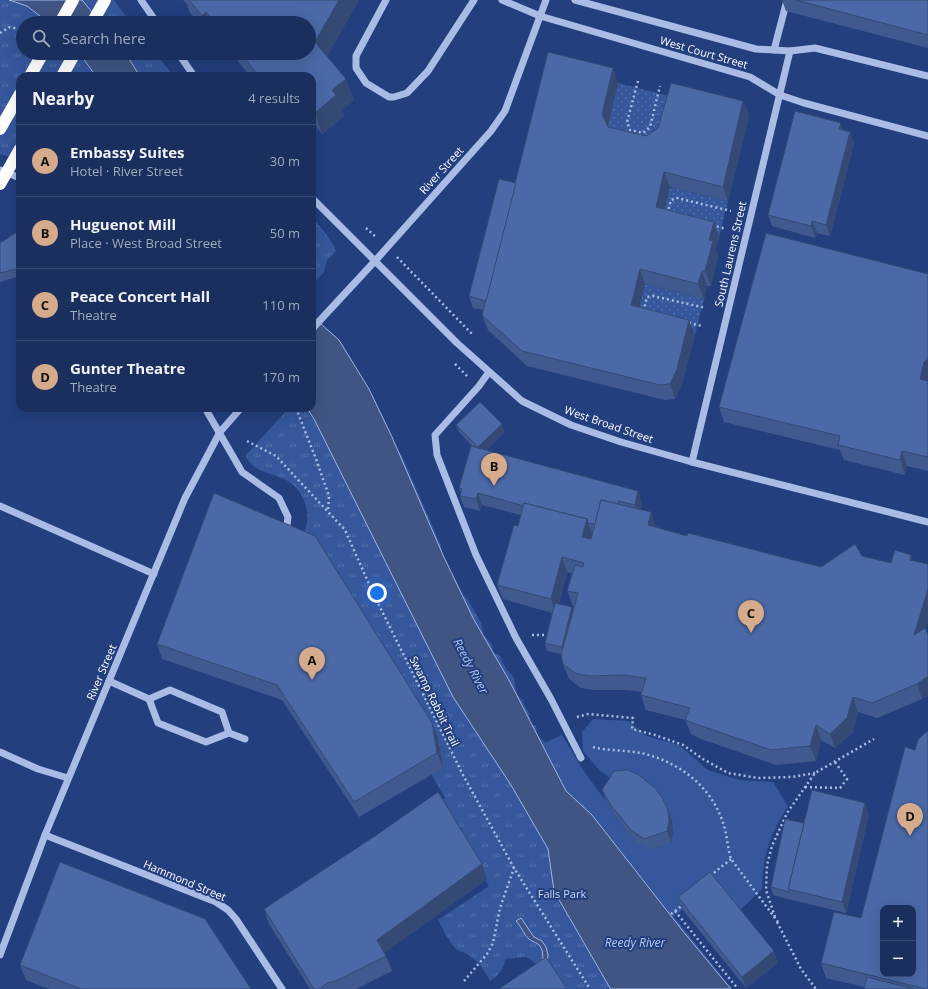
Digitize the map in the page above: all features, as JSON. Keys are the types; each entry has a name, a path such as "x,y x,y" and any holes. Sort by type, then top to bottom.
{"highway":[{"path":"64,16 73,0"},
{"path":"96,16 106,0"},
{"path":"32,72 39,60"},
{"path":"64,72 71,60"},
{"path":"0,129 16,101"},
{"path":"0,184 16,156"}],"street":[{"path":"140,0 152,16"},
{"path":"386,0 356,56 356,68 366,83 389,97 407,93 428,71 474,0"},
{"name":"West Court Street","path":"502,0 540,16 750,77 780,95 804,103 928,136"},
{"name":"River Street","path":"316,326 491,131 505,111 546,0"},
{"name":"West Court Street","path":"575,0 756,49 790,51 815,48 928,76"},
{"path":"774,50 787,0"},
{"name":"South Laurens Street","path":"692,462 790,51"},
{"path":"183,60 191,72"},
{"path":"0,170 16,176"},
{"name":"West Broad Street","path":"316,202 457,343 522,401 571,425 621,442 692,462 928,522"},
{"path":"489,372 479,386 435,434 437,455 476,555 516,638 552,699 582,758"},
{"path":"206,412 220,432 242,472 279,498 288,516 285,536"},
{"name":"River Street","path":"0,955 68,778 185,498 220,432 238,412"},
{"path":"0,506 154,574"},
{"path":"109,681 149,699 158,723 206,742 229,733 245,739"},
{"path":"149,699 170,690 222,712 229,733"},
{"path":"0,752 38,770 68,778"},
{"name":"Hammond Street","path":"45,835 216,902 228,910 236,919 282,989"}],"path":[{"path":"0,33 10,27 16,28"},
{"path":"638,81 627,122 630,130 643,133 650,127 660,86"},
{"path":"673,216 668,211 671,200 677,198 730,211"},
{"path":"711,225 726,229"},
{"path":"363,226 387,247 474,336"},
{"path":"649,313 644,309 647,297 654,296 706,308"},
{"path":"687,322 702,326"},
{"path":"454,362 479,386"},
{"path":"298,412 329,496 328,511"},
{"name":"Swamp Rabbit Trail","path":"247,441 276,456 345,530 373,592 463,774 514,868 590,989"},
{"path":"563,721 588,714 633,718 632,729 654,734 683,745 703,759 728,773 758,778 792,777 814,773 874,740"},
{"path":"592,746 631,751 653,756 670,763 687,774 703,788 714,803 723,822 727,847 731,859 778,922"},
{"path":"805,787 840,788 847,779 835,762"},
{"path":"814,773 784,820 772,846 767,865 766,890 772,911 801,969 816,989"},
{"path":"709,876 731,859"},
{"path":"464,981 487,954 493,943 500,908 514,868"},
{"path":"671,914 685,903"},
{"path":"675,911 738,989"}],"green space":[{"path":"0,0 114,0 126,16 16,16 16,60 161,60 171,72 16,72 16,159 0,154"},
{"path":"618,83 676,98 664,143 607,129"},
{"path":"670,187 728,201 719,237 661,222"},
{"path":"316,223 332,242 336,251 327,260 324,272 316,281"},
{"path":"645,284 704,299 695,335 636,320"},
{"name":"Falls Park","path":"344,348 362,389 403,458 441,546 445,566 451,572 481,623 484,635 492,645 493,652 500,656 505,667 514,678 518,696 523,700 529,713 530,724 536,726 537,734 554,754 555,760 561,766 566,784 575,791 579,798 732,989 558,989 546,979 536,964 526,957 505,959 504,966 500,972 490,981 477,962 453,946 438,920 489,886 471,859 395,831 445,798 297,542 307,525 307,509 301,494 291,483 253,466 245,456 285,412 316,412 316,379"},
{"path":"593,719 628,721 647,736 679,745 708,770 739,780 773,782 788,806 776,826 769,845 764,866 762,889 740,910 696,899 673,917 566,791 542,744 562,735 585,773 606,801 615,816 635,841 618,783 600,771 583,751 582,732"}],"water":[{"path":"9,0 82,0 95,16 40,16 27,6"},
{"path":"84,60 130,60 137,72 93,72"},
{"name":"Reedy River","path":"316,320 339,340 369,389 392,437 443,555 473,618 510,682 566,791 592,815 682,930 731,989 610,988 554,891 548,849 511,785 453,697 310,412 316,412"},
{"path":"521,918 534,937 542,941 546,947 548,955 547,962 542,965 543,957 541,948 538,944 527,937 516,921"}],"building":[{"path":"189,0 339,0 316,40 316,16 210,16 206,12 202,16"},
{"path":"796,0 928,0 928,35"},
{"path":"316,43 346,79 332,90 336,95 316,112 316,72 256,72 246,60 316,60"},
{"path":"548,52 613,68 602,114 608,127 646,136 658,128 671,83 743,101 723,187 664,172 656,207 714,222 709,240 713,241 705,271 702,271 698,284 640,269 631,305 689,320 677,369 670,384 660,385 522,351 482,315"},
{"path":"795,111 841,123 839,129 850,132 826,225 812,221 811,226 768,215"},
{"path":"499,179 516,183 486,301 469,296"},
{"path":"16,233 16,269 0,273 0,243"},
{"path":"766,233 928,274 928,359 924,362 920,379 928,381 928,457 902,451 900,460 838,445 840,436 719,407"},
{"path":"480,402 502,424 478,447 456,425"},
{"path":"471,446 638,491 635,505 618,501 618,504 601,500 595,524 588,523 587,519 524,503 524,506 478,493 476,499 460,496 462,489 459,488"},
{"path":"214,493 315,536 432,723 437,753 354,802 277,685 157,644"},
{"path":"601,500 651,512 648,525 687,536 688,533 821,567 855,544 862,556 891,563 895,550 911,555 910,560 928,564 928,589 914,635 925,628 928,634 928,676 917,684 872,703 853,697 847,718 830,734 816,725 810,746 771,750 685,720 690,708 641,695 646,678 623,675 589,676 575,673 563,664 561,655 578,593 567,591 575,565 583,567 584,563 562,557 551,599 497,585 514,525 518,526 524,503 587,519 582,537 591,539"},
{"path":"555,603 572,607 562,647 545,643"},
{"path":"928,731 928,989 821,963 834,912 861,918 905,747 915,750 918,740"},
{"path":"628,770 639,775 656,789 663,799 668,810 669,821 667,831 644,839 631,830 611,805 602,790 614,771"},
{"path":"812,790 865,803 842,902 788,889"},
{"path":"438,792 482,864 377,940 386,956 336,981 328,983 321,989 314,989 264,909 375,836"},
{"path":"785,819 804,823 788,889 790,892 771,887"},
{"path":"60,862 205,919 251,989 81,989 20,965"},
{"path":"710,872 774,951 742,977 678,897"},
{"path":"546,957 567,989 499,989"},
{"path":"867,977 914,989 864,989"}],"place":[{"name":"Huguenot Mill","path":"494,486"},
{"name":"Peace Concert Hall","path":"751,633"},
{"name":"Embassy Suites","path":"312,680"},
{"name":"Gunter Theatre","path":"910,836"}]}
